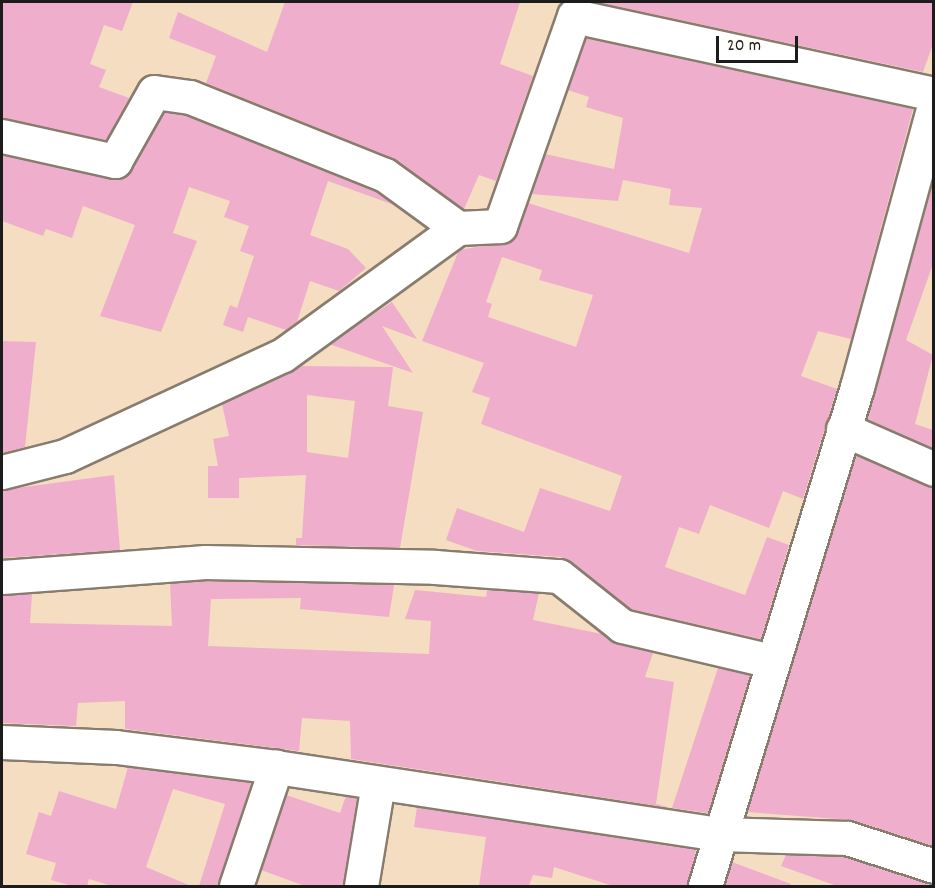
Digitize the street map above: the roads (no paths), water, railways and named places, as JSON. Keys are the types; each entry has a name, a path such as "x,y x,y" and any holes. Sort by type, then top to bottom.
{"street":[{"path":"2,472 65,456 283,355 458,228 500,226 574,16 933,94"},
{"path":"2,136 115,161 154,92 190,97 385,175 458,228"},
{"path":"705,886 771,661 843,429 933,105"},
{"path":"843,429 933,469"},
{"path":"2,577 205,562 435,567 559,576 622,626 771,661"},
{"path":"2,742 116,747 276,767 719,834 847,838 933,867"},
{"path":"236,886 276,767"},
{"path":"361,886 378,783"}]}
